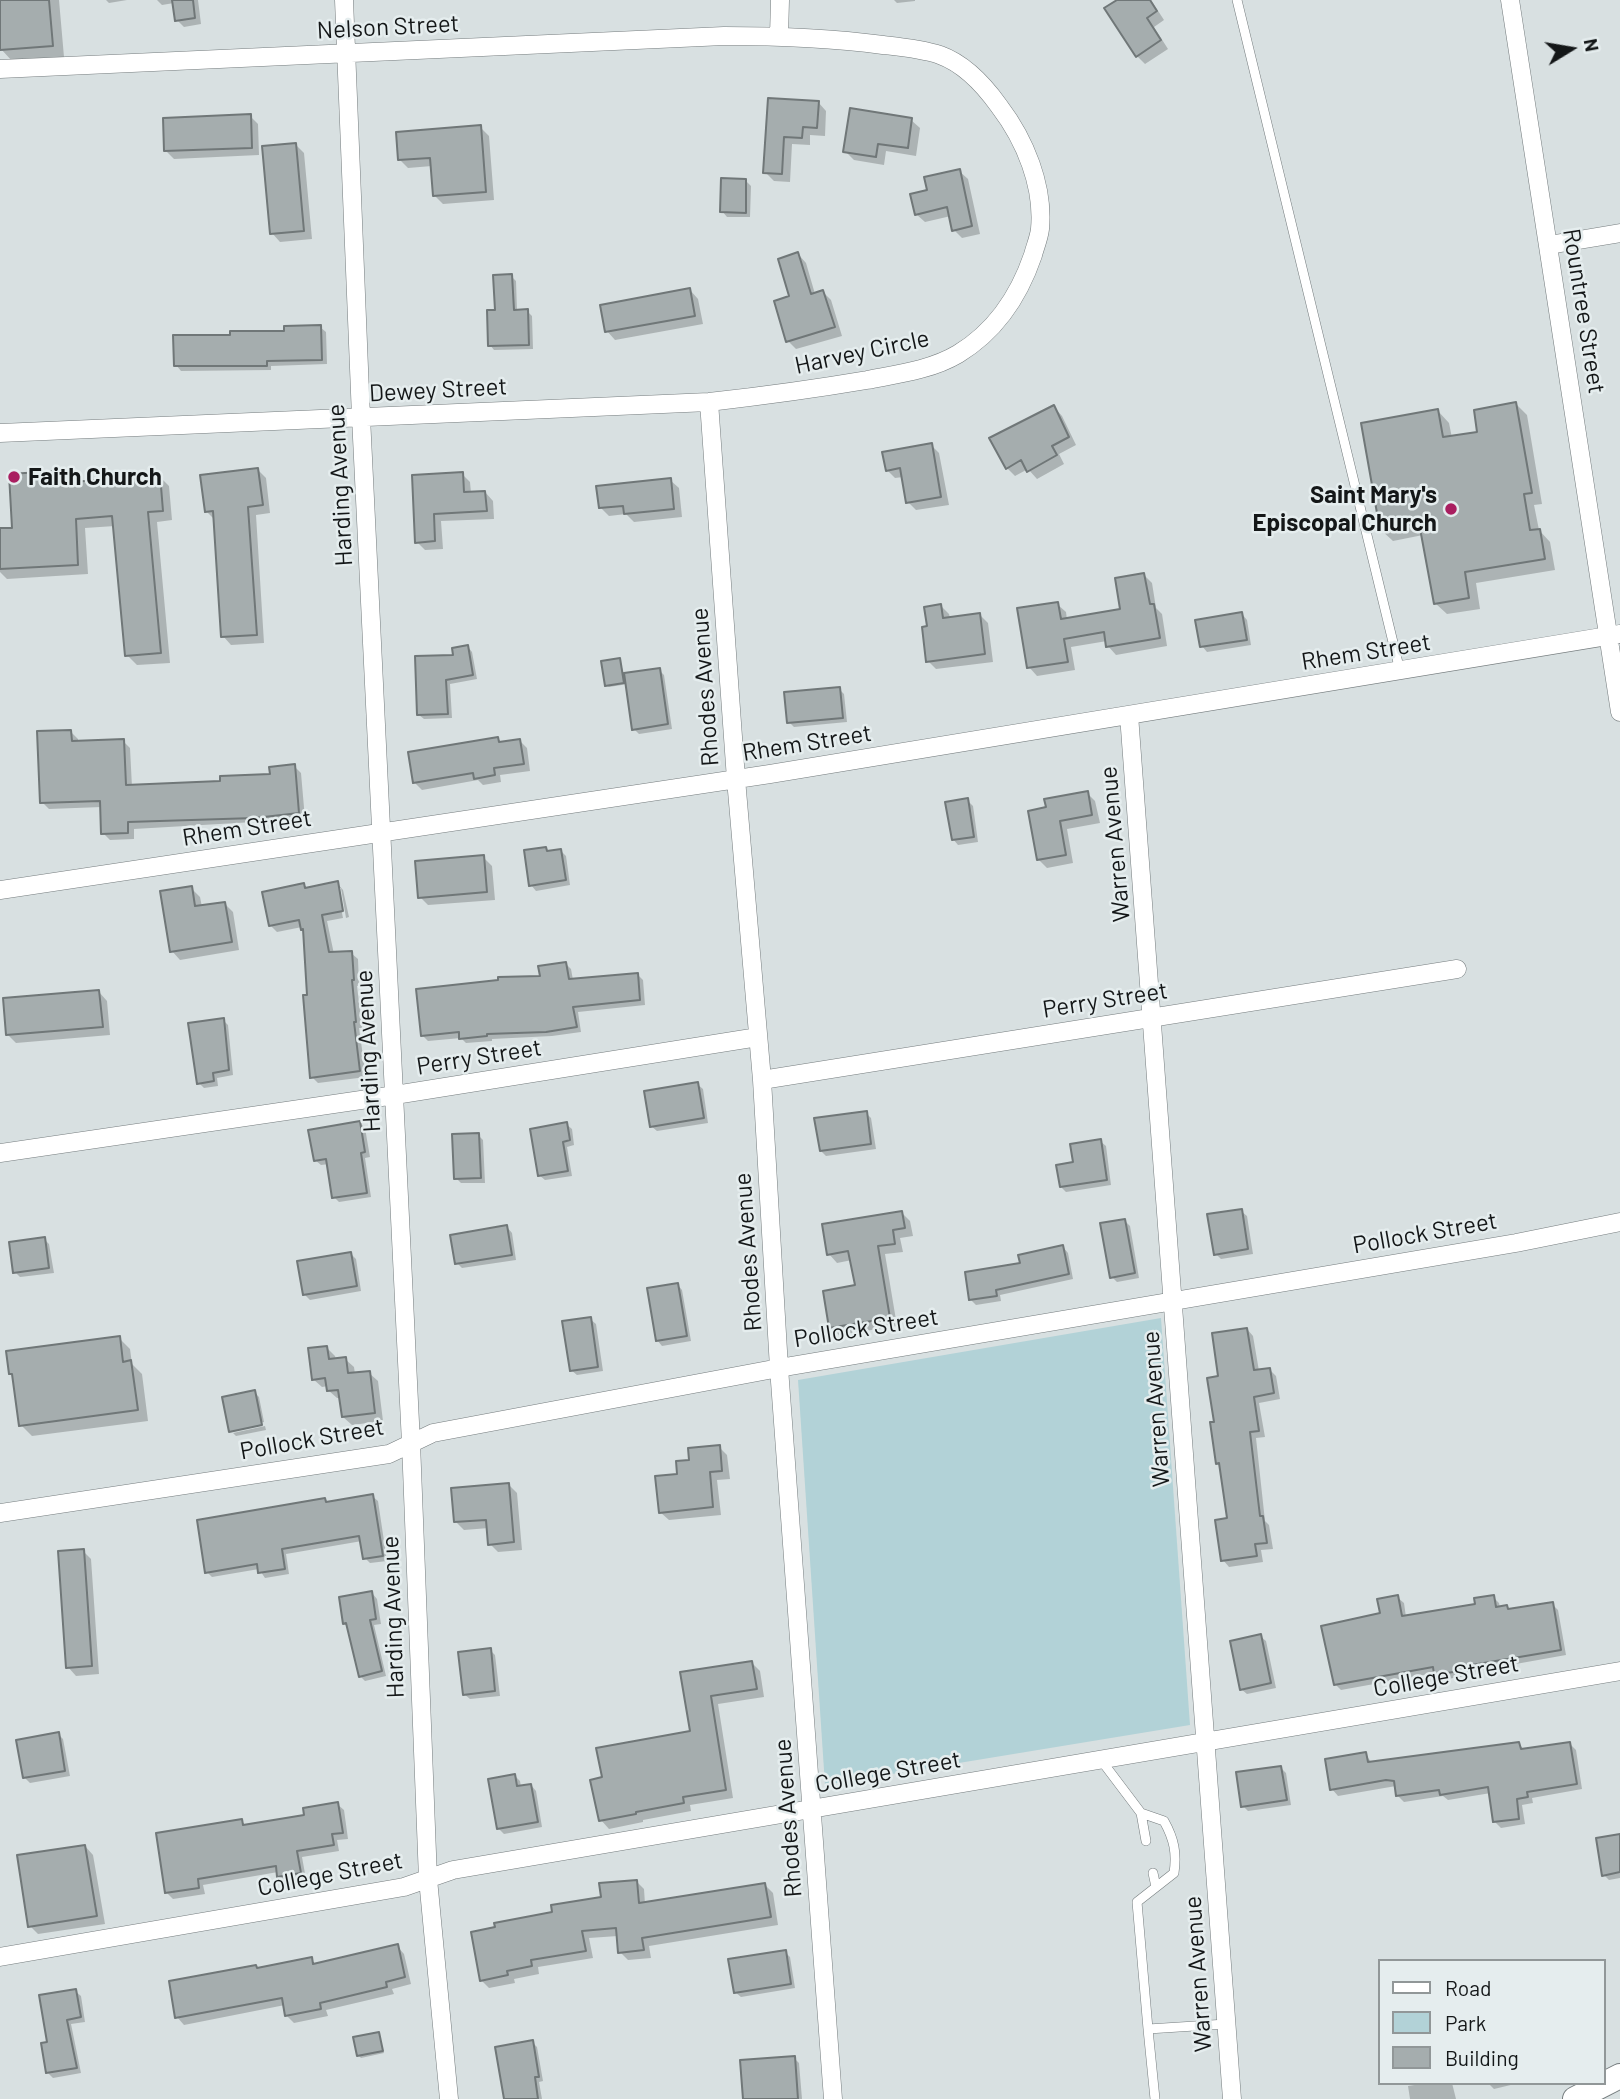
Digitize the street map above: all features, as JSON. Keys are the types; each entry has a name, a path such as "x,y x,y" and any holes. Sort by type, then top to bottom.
{"street":[{"name":"Harding Avenue","path":"344,0 361,418 411,1443 428,1879 449,2099"},
{"path":"779,36 780,0"},
{"name":"Rountree Street","path":"1510,0 1615,635 1620,712"},
{"name":"Nelson Street","path":"1,66 345,54 580,41 779,36"},
{"name":"Harvey Circle","path":"709,402 811,390 911,372 944,361 992,327 1010,306 1028,269 1040,231 1040,208 1035,184 1028,156 1019,136 989,91 961,66 940,55 904,47 779,36"},
{"path":"1549,245 1620,233"},
{"name":"Dewey Street","path":"0,433 709,402"},
{"name":"Rhodes Avenue","path":"709,402 758,1037 779,1368 833,2099"},
{"name":"Rhem Street","path":"0,890 736,779 1615,635"},
{"name":"Warren Avenue","path":"1129,715 1233,2099"},
{"name":"Perry Street","path":"761,1080 1457,969"},
{"name":"Perry Street","path":"0,1153 395,1095 758,1037"},
{"name":"Pollock Street","path":"0,1513 388,1454 433,1433 779,1368 1516,1243 1620,1222"},
{"name":"College Street","path":"0,1957 404,1887 453,1870 1620,1671"},
{"path":"1575,2099 1602,2085"}],"lane":[{"path":"1237,0 1400,671"},
{"path":"1101,1760 1141,1813 1146,1841"},
{"path":"1141,1813 1164,1821 1173,1839 1176,1857 1174,1873 1137,1902 1155,2099"},
{"path":"1153,1873 1156,1887"},
{"path":"1148,2029 1226,2024"}],"green space":[{"path":"1161,1318 1190,1725 825,1785 798,1380"}],"building":[{"path":"0,0 49,0 53,46 0,50"},
{"path":"172,0 193,0 195,18 175,21"},
{"path":"1117,0 1150,0 1157,11 1147,18 1161,40 1136,57 1104,8"},
{"path":"768,98 819,101 817,128 803,127 802,138 784,137 782,174 763,173"},
{"path":"850,108 912,118 908,148 878,144 876,157 843,152"},
{"path":"251,114 252,148 164,151 163,118"},
{"path":"481,125 486,192 433,196 430,158 398,160 396,132"},
{"path":"296,143 304,231 270,234 262,146"},
{"path":"960,169 972,226 952,231 947,207 915,215 910,194 927,190 924,177"},
{"path":"721,178 746,179 746,213 720,212"},
{"path":"798,252 811,294 823,290 835,327 786,342 774,301 789,296 778,259"},
{"path":"512,274 514,310 528,309 529,345 488,346 487,310 495,310 493,275"},
{"path":"690,288 695,316 605,332 600,305"},
{"path":"321,325 322,360 267,361 267,366 174,366 173,335 230,335 230,331 284,331 284,326"},
{"name":"Saint Mary's Episcopal Church","path":"1516,402 1532,493 1524,494 1530,530 1540,529 1545,559 1465,572 1469,598 1434,604 1419,523 1380,530 1361,423 1438,409 1443,437 1477,432 1474,410"},
{"path":"1054,405 1069,437 1052,446 1057,455 1027,472 1021,460 1006,469 989,438"},
{"path":"932,443 941,497 906,503 900,468 886,471 882,452"},
{"path":"258,468 263,505 248,507 257,635 221,637 213,511 205,512 200,475"},
{"path":"73,470 74,482 160,474 163,511 148,512 161,653 125,656 112,516 76,519 78,565 0,569 0,528 12,528 9,474"},
{"path":"463,472 464,492 485,491 487,511 434,514 435,541 415,543 412,475"},
{"path":"671,478 674,509 624,514 623,506 599,508 596,486"},
{"path":"1144,573 1150,604 1154,604 1160,638 1106,647 1104,632 1064,639 1068,662 1027,668 1017,608 1058,602 1061,619 1120,609 1115,578"},
{"path":"941,604 943,618 980,613 985,654 926,662 922,627 927,626 924,607"},
{"path":"1242,612 1247,640 1200,647 1195,620"},
{"path":"468,645 473,675 446,680 448,714 417,715 415,656 453,655 452,648"},
{"path":"620,658 624,683 605,686 601,661"},
{"path":"660,668 668,724 632,730 624,673"},
{"path":"840,687 843,718 787,723 784,692"},
{"path":"71,730 72,741 124,739 126,785 220,781 220,776 270,774 269,767 295,764 299,813 255,818 128,822 128,833 101,834 100,801 40,803 37,731"},
{"path":"498,737 499,742 520,739 524,764 494,768 495,775 474,779 473,773 413,783 408,752"},
{"path":"1088,791 1092,815 1060,821 1066,855 1037,860 1028,811 1046,807 1044,799"},
{"path":"968,798 974,837 952,840 945,802"},
{"path":"546,847 547,851 561,849 566,880 529,886 524,850"},
{"path":"484,855 487,892 418,898 415,861"},
{"path":"338,881 343,911 322,915 329,952 352,951 354,1022 360,1071 310,1078 303,995 307,995 303,929 301,930 299,920 269,926 262,892 304,883 305,888"},
{"path":"192,886 195,906 225,902 232,942 170,952 160,891"},
{"path":"566,962 569,979 638,973 640,1000 573,1007 577,1027 546,1032 487,1034 459,1039 459,1032 421,1036 416,989 498,980 498,977 540,976 538,966"},
{"path":"99,990 103,1027 6,1035 3,998"},
{"path":"224,1018 229,1070 213,1073 214,1081 197,1084 188,1023"},
{"path":"698,1082 704,1118 650,1127 644,1091"},
{"path":"867,1111 871,1144 820,1151 814,1118"},
{"path":"360,1121 365,1152 361,1153 367,1193 332,1198 326,1159 314,1161 308,1130"},
{"path":"567,1122 570,1140 563,1142 568,1171 538,1176 530,1129"},
{"path":"479,1133 481,1178 454,1179 452,1134"},
{"path":"1101,1139 1107,1180 1060,1187 1056,1165 1073,1162 1070,1144"},
{"path":"1242,1209 1248,1249 1214,1255 1207,1214"},
{"path":"902,1211 905,1228 893,1230 895,1244 878,1246 890,1318 829,1328 823,1291 855,1285 848,1251 827,1255 822,1224"},
{"path":"1125,1219 1135,1273 1110,1278 1100,1223"},
{"path":"507,1225 512,1255 455,1264 450,1235"},
{"path":"45,1237 49,1268 13,1273 9,1242"},
{"path":"1063,1245 1069,1274 996,1290 997,1296 969,1300 965,1272 1020,1263 1018,1255"},
{"path":"351,1252 357,1286 303,1295 297,1261"},
{"path":"678,1283 687,1336 656,1341 647,1288"},
{"path":"591,1317 598,1367 570,1371 562,1321"},
{"path":"1247,1328 1254,1370 1270,1368 1274,1393 1254,1397 1259,1431 1250,1432 1260,1516 1263,1516 1267,1543 1255,1544 1257,1556 1221,1561 1215,1520 1227,1518 1210,1422 1214,1422 1207,1378 1218,1376 1212,1333"},
{"path":"120,1336 123,1362 131,1360 138,1410 19,1426 6,1351"},
{"path":"327,1346 329,1359 346,1357 348,1373 370,1371 375,1413 342,1417 338,1390 327,1391 325,1378 312,1380 308,1348"},
{"path":"255,1390 262,1425 229,1432 222,1397"},
{"path":"720,1445 722,1471 710,1472 713,1507 659,1513 655,1476 677,1474 676,1461 689,1460 688,1448"},
{"path":"509,1483 514,1542 488,1545 486,1520 454,1522 451,1488"},
{"path":"373,1494 383,1556 363,1559 359,1536 282,1549 285,1569 258,1573 257,1564 205,1573 197,1520 325,1498 326,1502"},
{"path":"84,1549 92,1666 66,1668 58,1551"},
{"path":"372,1591 376,1619 370,1620 382,1671 359,1677 346,1623 343,1624 339,1597"},
{"path":"1398,1595 1402,1616 1475,1604 1474,1598 1494,1595 1496,1607 1507,1605 1508,1609 1553,1602 1561,1650 1466,1666 1466,1670 1434,1675 1433,1667 1334,1685 1321,1626 1380,1613 1377,1599"},
{"path":"1261,1634 1271,1683 1240,1690 1230,1641"},
{"path":"491,1648 495,1691 463,1695 458,1652"},
{"path":"752,1661 757,1689 711,1696 726,1790 683,1797 684,1803 599,1821 590,1780 602,1777 596,1748 690,1731 680,1672"},
{"path":"59,1732 65,1771 23,1778 16,1740"},
{"path":"1519,1742 1521,1749 1570,1742 1577,1784 1527,1792 1528,1797 1517,1799 1519,1819 1493,1822 1488,1787 1440,1795 1439,1790 1396,1796 1394,1781 1386,1780 1330,1790 1325,1759 1366,1752 1368,1762"},
{"path":"1281,1766 1287,1800 1241,1807 1236,1772"},
{"path":"515,1774 517,1786 531,1784 538,1822 497,1829 488,1779"},
{"path":"338,1802 343,1833 332,1834 334,1845 297,1851 301,1873 277,1877 276,1866 198,1879 199,1888 165,1893 156,1833 242,1819 243,1825 304,1815 303,1808"},
{"path":"1620,1834 1620,1872 1602,1876 1596,1838"},
{"path":"85,1845 97,1916 28,1927 17,1855"},
{"path":"637,1880 639,1903 765,1883 771,1917 642,1938 644,1950 618,1953 616,1928 582,1931 586,1951 531,1960 532,1966 507,1971 508,1975 480,1981 471,1932 495,1927 494,1923 552,1912 551,1905 601,1897 599,1883"},
{"path":"398,1944 405,1977 386,1982 387,1987 320,2003 321,2009 285,2016 282,1998 175,2018 169,1981 312,1957 313,1964"},
{"path":"786,1950 791,1984 734,1993 728,1959"},
{"path":"76,1989 81,2017 67,2020 77,2068 46,2073 41,2043 47,2042 39,1995"},
{"path":"379,2032 383,2051 357,2056 353,2037"},
{"path":"533,2040 539,2077 535,2077 538,2099 504,2099 495,2047"},
{"path":"795,2056 798,2099 743,2099 740,2060"}],"place":[{"name":"Faith Church","path":"14,477"},
{"name":"Saint Mary's Episcopal Church","path":"1451,509"}]}
